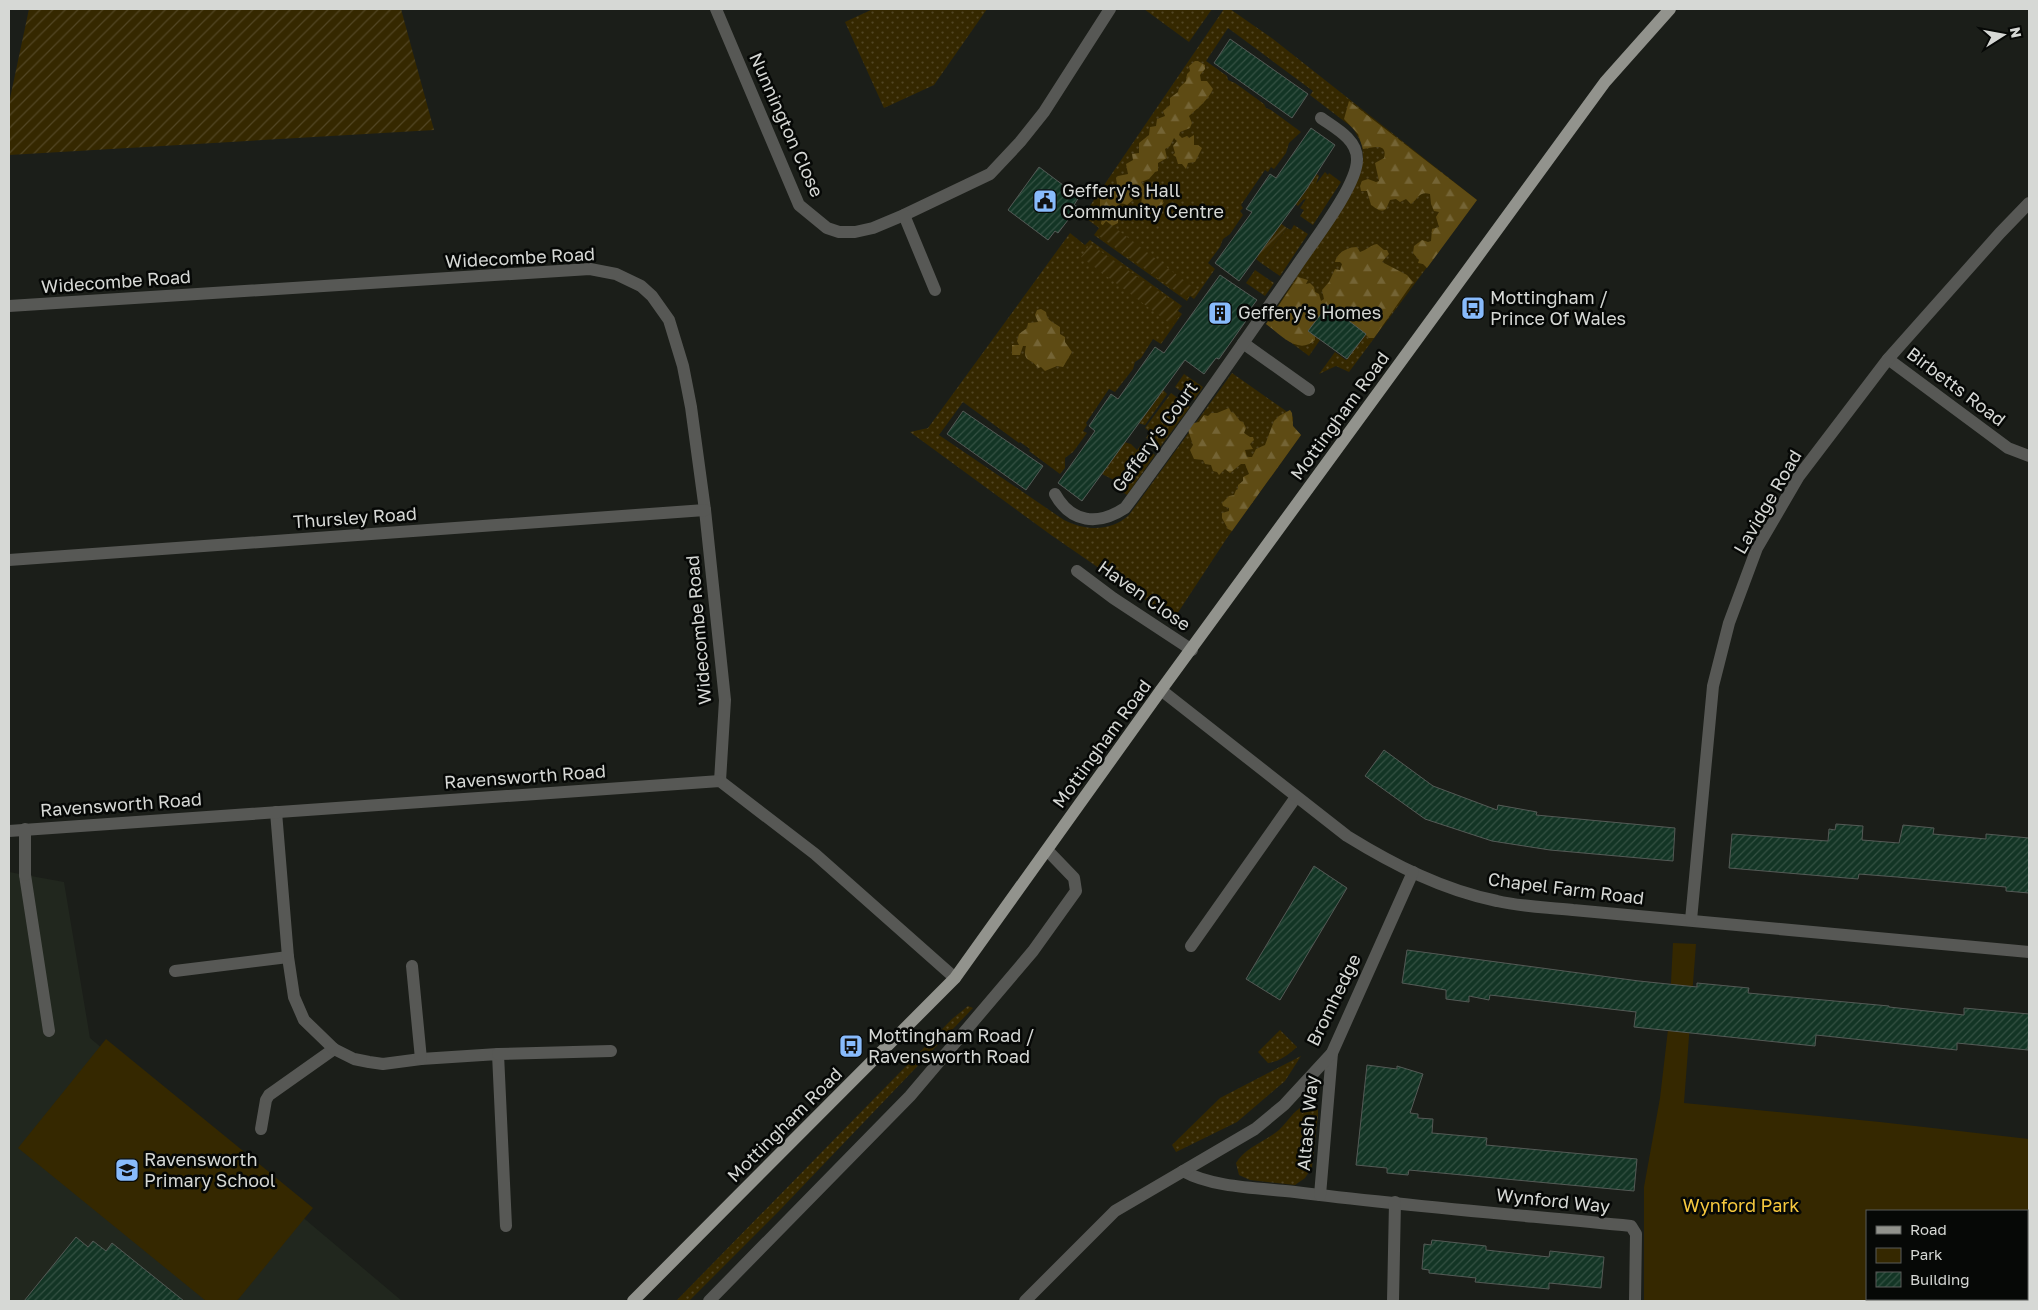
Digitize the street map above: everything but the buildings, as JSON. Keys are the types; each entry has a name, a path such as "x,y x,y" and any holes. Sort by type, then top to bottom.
{"main road":[{"name":"Mottingham Road","path":"633,1301 955,978 1162,690 1605,82 1670,9"}],"street":[{"name":"Nunnington Close","path":"716,9 799,205 827,228 839,232 855,232 873,228 990,174 1020,142 1044,112 1110,9"},
{"name":"Geffery's Court","path":"1055,494 1072,513 1086,519 1105,518 1125,508 1244,343 1326,223 1355,172 1357,156 1354,147 1347,137 1321,118"},
{"name":"Lavidge Road","path":"1691,920 1713,686 1729,623 1757,548 1799,476 1888,359 2029,203"},
{"path":"904,215 935,290"},
{"name":"Widecombe Road","path":"9,306 590,269 616,274 641,286 652,296 669,320 683,366 689,398 705,510 725,700 720,781"},
{"path":"1244,343 1309,390"},
{"name":"Birbetts Road","path":"1888,359 2008,448 2029,456"},
{"name":"Thursley Road","path":"9,560 705,510"},
{"name":"Haven Close","path":"1078,571 1113,598 1192,650"},
{"name":"Chapel Farm Road","path":"1162,690 1347,836 1380,856 1458,892 1499,902 2029,952"},
{"path":"720,781 814,854 955,978"},
{"name":"Ravensworth Road","path":"9,830 720,781"},
{"path":"1191,946 1296,797"},
{"path":"276,812 288,956 294,997 304,1020 334,1049 354,1059 383,1064 421,1059 498,1054 611,1051"},
{"name":"Ravensworth Road","path":"25,829 25,875 49,1030"},
{"path":"709,1301 910,1096 1033,951 1076,891 1074,878 1047,850"},
{"name":"Bromhedge","path":"1025,1301 1115,1211 1242,1137 1275,1114 1332,1053 1413,872"},
{"path":"174,971 288,956"},
{"path":"412,966 421,1059"},
{"path":"261,1129 266,1100 269,1095 334,1049"},
{"name":"Altash Way","path":"1320,1195 1332,1053"},
{"path":"498,1054 506,1226"},
{"path":"1183,1171 1192,1176 1222,1183 1395,1202 1393,1301"},
{"name":"Wynford Way","path":"1395,1202 1631,1226 1636,1234 1635,1301"}],"shaded area":[{"name":"Ravensworth Primary School","path":"9,872 64,882 90,1038 402,1301 9,1301"}],"green space":[{"path":"29,9 401,9 434,130 9,155 9,103"},
{"path":"873,9 987,9 934,85 884,108 845,22"},
{"path":"1144,9 1212,9 1189,42"},
{"path":"1224,9 1230,9 1273,39 1477,200 1349,372 1336,366 1319,374 1335,352 1346,360 1365,335 1309,331 1320,340 1309,356 1266,324 1354,188 1363,160 1362,144 1353,128 1310,95 1313,91 1228,28 1206,61 1227,76 1228,80 1235,83 1264,104 1266,108 1301,132 1289,143 1286,153 1274,169 1271,167 1268,172 1265,170 1241,205 1243,208 1240,211 1243,215 1230,234 1223,239 1220,247 1208,263 1215,269 1194,299 1190,296 1187,301 1094,235 1099,228 1083,216"},
{"path":"1195,61 1205,65 1205,69 1200,75 1201,81 1207,81 1213,89 1206,100 1189,116 1192,123 1190,128 1180,132 1179,135 1182,138 1187,136 1189,138 1194,135 1194,145 1202,148 1195,162 1188,163 1186,169 1182,164 1178,164 1176,157 1173,155 1175,153 1173,146 1177,141 1174,138 1170,146 1165,149 1167,158 1158,163 1158,171 1149,179 1141,182 1146,190 1158,189 1163,195 1163,204 1155,209 1143,209 1141,206 1142,196 1138,193 1133,194 1133,200 1127,205 1122,203 1118,205 1124,212 1118,217 1118,223 1108,228 1101,224 1102,219 1094,217 1094,212 1100,207 1100,199 1110,195 1109,190 1117,184 1116,178 1118,176 1128,174 1126,164 1133,160 1132,154 1139,153 1139,143 1149,135 1150,127 1156,126 1157,119 1165,116 1163,111 1170,105 1170,98 1178,92 1179,88 1186,81 1187,74 1190,71 1189,66"},
{"path":"1349,101 1477,200 1427,268 1423,264 1418,263 1419,260 1413,253 1414,246 1422,240 1431,241 1432,229 1439,227 1436,217 1439,212 1434,211 1430,194 1426,193 1421,194 1411,204 1406,199 1400,202 1396,199 1390,200 1384,210 1378,210 1371,205 1367,191 1361,191 1360,186 1362,181 1368,179 1376,182 1379,181 1375,163 1384,158 1385,153 1384,150 1378,147 1363,149 1358,134 1344,119"},
{"path":"1325,172 1341,182 1313,225 1300,216 1304,210 1300,208 1306,199 1298,206 1294,203 1316,173 1319,176 1316,184"},
{"path":"1106,221 1198,291 1194,297 1190,295 1187,299 1096,234"},
{"path":"1280,223 1287,228 1261,263 1256,259 1257,255"},
{"path":"1294,225 1308,234 1280,276 1261,263 1287,228 1291,230"},
{"path":"1070,233 1085,245 1090,240 1182,306 1178,311 1182,314 1161,344 1153,339 1115,392 1109,389 1086,423 1087,425 1083,431 1087,433 1073,452 1065,458 1065,468 1060,474 1029,451 1030,449 963,402 939,435 1064,520 1089,528 1098,528 1122,521 1129,515 1232,373 1286,411 1293,417 1293,426 1301,435 1227,538 1177,614 1157,608 1051,535 910,432 928,428"},
{"path":"1090,244 1180,306 1177,311 1181,314 1172,325 1081,257"},
{"path":"1377,244 1384,250 1387,250 1389,254 1382,262 1407,275 1413,282 1374,338 1369,338 1365,334 1309,331 1315,336 1315,340 1302,346 1289,342 1266,324 1298,277 1308,280 1306,284 1310,283 1314,287 1321,301 1324,299 1322,290 1329,282 1335,269 1340,270 1342,264 1335,262 1340,253 1357,247 1360,252"},
{"path":"1255,270 1274,283 1265,296 1246,283"},
{"path":"1041,309 1046,312 1049,319 1060,327 1060,334 1065,337 1065,342 1072,352 1063,367 1057,366 1045,371 1026,358 1026,346 1023,346 1020,355 1012,355 1012,345 1019,345 1017,341 1019,334 1027,328 1028,323 1038,322 1035,315 1037,310"},
{"path":"1184,374 1203,387 1194,400 1175,387"},
{"path":"1163,390 1167,394 1145,425 1138,423"},
{"path":"1171,393 1190,407 1160,447 1146,438 1150,432 1145,428"},
{"path":"1229,408 1243,422 1246,428 1244,433 1253,437 1254,440 1250,444 1253,449 1245,450 1247,457 1252,457 1256,449 1265,445 1274,421 1290,410 1293,426 1301,435 1232,531 1228,529 1222,518 1222,513 1229,511 1229,508 1223,506 1222,503 1229,496 1234,495 1238,485 1243,481 1243,477 1249,474 1245,464 1241,464 1230,473 1225,469 1219,475 1213,471 1211,465 1205,464 1203,460 1194,459 1190,450 1193,445 1188,430 1194,423 1199,422 1204,415 1208,416 1211,413 1217,413"},
{"path":"1124,442 1131,444 1137,450 1141,445 1155,455 1127,495 1113,486 1116,481 1102,474"},
{"name":"Wynford Park","path":"1673,943 1696,944 1684,1103 2029,1139 2029,1301 1644,1301 1644,1187 1660,1098 1669,1021"},
{"path":"968,1006 973,1008 779,1211 689,1301 676,1301 952,1019"},
{"path":"1280,1030 1297,1047 1280,1059 1268,1063 1258,1052"},
{"path":"106,1039 313,1208 237,1301 206,1301 18,1148"},
{"path":"1301,1056 1285,1081 1237,1122 1176,1152 1172,1145 1220,1098"},
{"path":"1311,1104 1318,1107 1318,1115 1312,1167 1305,1178 1295,1185 1250,1180 1239,1175 1236,1163 1244,1153 1279,1130 1297,1110"}],"place":[{"name":"Geffery's Hall Community Centre","path":"1045,201"},
{"name":"Mottingham / Prince Of Wales","path":"1473,308"},
{"name":"Geffery's Homes","path":"1220,313"},
{"name":"Mottingham Road / Ravensworth Road","path":"851,1046"},
{"name":"Ravensworth Primary School","path":"127,1170"}]}
